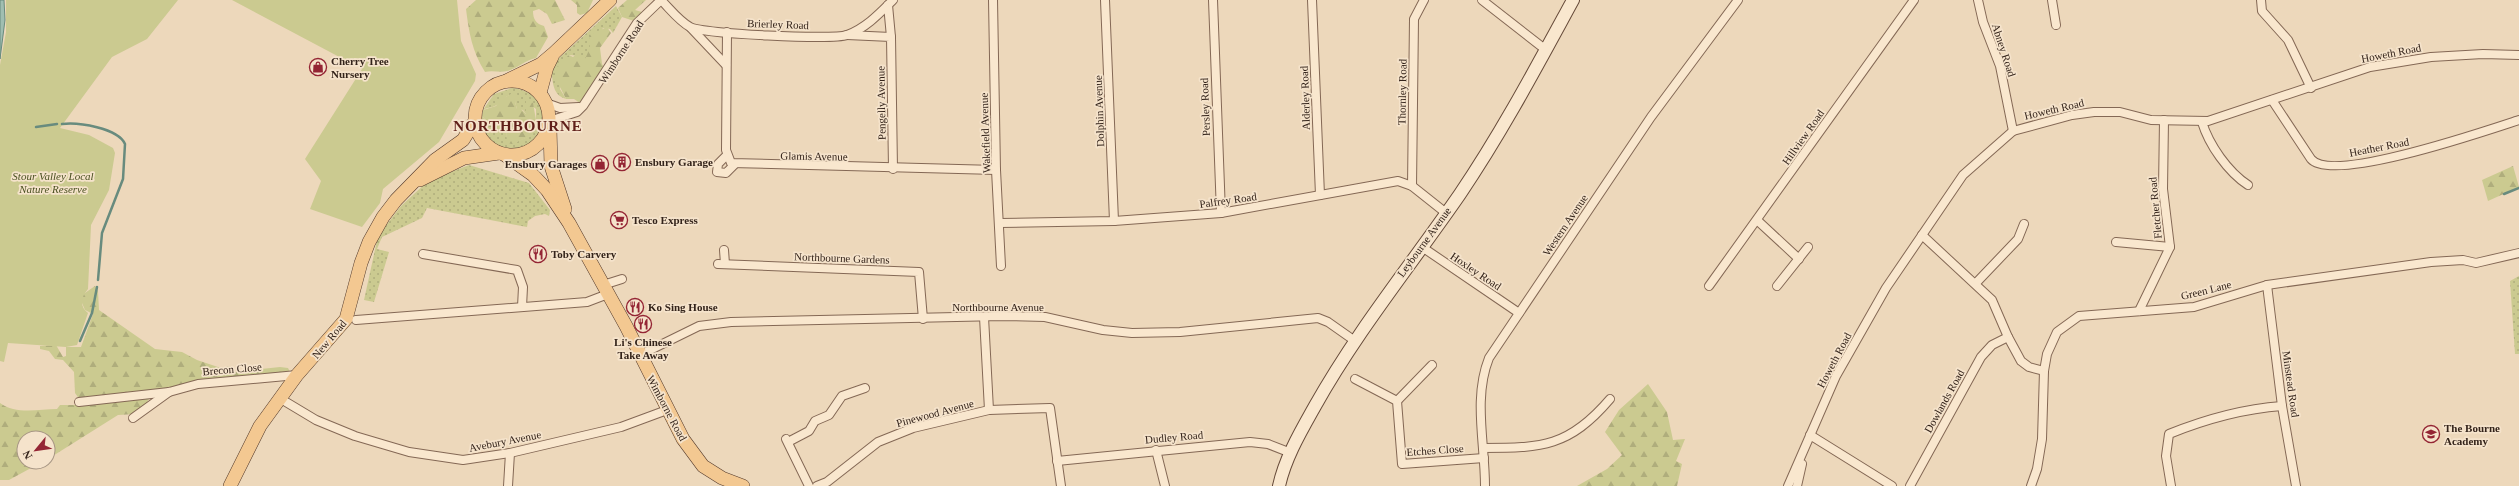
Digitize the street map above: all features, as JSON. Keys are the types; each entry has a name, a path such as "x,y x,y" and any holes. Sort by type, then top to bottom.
{"main road":[{"path":"554,54 546,67 543,98 549,122 542,140 530,151 522,154 502,154 483,140 475,122 476,111 482,97 493,86 541,64 554,54 610,0"},
{"path":"503,82 523,83 543,98"},
{"name":"New Road","path":"230,486 260,426 297,375 346,319 369,242 391,206 435,160 463,140 475,122"},
{"name":"Wimborne Road","path":"549,122 551,133 551,166 569,222"},
{"name":"New Road","path":"412,185 464,158 502,154"},
{"name":"Wimborne Road","path":"502,154 533,175 547,190 569,222 683,439 703,466 722,478 744,486"}],"street":[{"name":"Brierley Road","path":"661,0 690,27 704,32 789,36 846,35 871,21 891,2"},
{"name":"Wimborne Road","path":"549,122 577,112 583,106 638,23 661,0"},
{"name":"Wakefield Avenue","path":"993,0 996,170 1001,266"},
{"name":"Dolphin Avenue","path":"1105,0 1114,221"},
{"name":"Persley Road","path":"1213,0 1221,213"},
{"name":"Alderley Road","path":"1312,0 1320,195"},
{"name":"Thornley Road","path":"1412,186 1414,19 1424,0"},
{"path":"1482,0 1546,50"},
{"name":"Leybourne Avenue","path":"1279,486 1291,453 1321,394 1354,341 1446,213 1503,126 1573,0"},
{"name":"Western Avenue","path":"1486,486 1480,412 1482,376 1489,358 1651,117 1738,0"},
{"name":"Hillview Road","path":"1709,286 1758,221 1914,0"},
{"name":"Abney Road","path":"1978,0 1983,22 2000,66 2013,132"},
{"path":"2052,0 2056,25"},
{"path":"2261,0 2262,11 2288,40 2311,88"},
{"name":"Pengelly Avenue","path":"891,2 890,37 893,169"},
{"path":"690,27 726,65"},
{"path":"727,32 727,155 731,163 736,164 726,173 717,172 718,164 727,155"},
{"path":"846,35 890,37"},
{"name":"Howeth Road","path":"1788,486 1836,376 1886,288 1963,175 2013,132 2072,115 2094,112 2120,112 2151,120 2202,122 2311,88 2370,67 2431,57 2483,54 2519,55"},
{"path":"543,98 560,108 583,106"},
{"name":"Heather Road","path":"2272,100 2311,159 2316,164 2326,165 2356,164 2438,147 2519,120"},
{"name":"Fletcher Road","path":"2139,311 2170,247 2163,189 2164,120"},
{"path":"2202,122 2205,132 2228,166 2238,179 2248,185"},
{"name":"Glamis Avenue","path":"736,164 893,169 996,170"},
{"name":"Palfrey Road","path":"1000,224 1114,221 1221,213 1398,181 1412,186 1446,213"},
{"path":"1758,221 1799,259"},
{"path":"1976,283 2018,239 2024,224"},
{"path":"1922,235 1976,283 1997,308 2008,337 2024,364 2044,371"},
{"path":"2116,242 2170,247"},
{"name":"Hoxley Road","path":"1422,247 1519,313"},
{"path":"1777,286 1808,248"},
{"name":"Northbourne Gardens","path":"724,250 722,264 919,272 923,319"},
{"name":"Green Lane","path":"2031,486 2037,469 2042,439 2044,371 2047,354 2057,332 2079,316 2194,307 2267,285 2431,262 2463,260 2476,263 2519,253"},
{"path":"423,254 517,270 523,288 522,306"},
{"path":"606,290 622,279"},
{"name":"Minstead Road","path":"2267,285 2282,406 2296,486"},
{"name":"New Road","path":"356,320 587,302 606,290"},
{"path":"984,316 989,410"},
{"name":"Northbourne Avenue","path":"640,355 699,326 731,322 923,319 984,316 1045,317 1103,330 1132,333 1180,332 1318,318 1328,322 1354,341"},
{"name":"Dowlands Road","path":"1910,486 1981,357 1992,345 2008,337"},
{"path":"1355,379 1397,401 1432,365"},
{"name":"Brecon Close","path":"79,402 169,392 198,384 297,375"},
{"path":"809,486 787,440 809,431 815,421 829,415 842,396 865,388"},
{"name":"Brecon Close","path":"133,418 169,392"},
{"name":"Avebury Avenue","path":"281,399 316,420 355,436 409,452 463,460 510,453 621,427 667,410"},
{"path":"1483,448 1531,447 1549,444 1576,431 1596,416 1610,399"},
{"name":"Etches Close","path":"1397,401 1402,464 1484,458"},
{"path":"2171,486 2166,456 2169,434 2204,420 2249,409 2282,406"},
{"name":"Pinewood Avenue","path":"817,486 827,482 878,442 913,428 989,410 1050,408 1057,461"},
{"path":"1810,435 1892,486"},
{"name":"Dudley Road","path":"1057,461 1156,450 1259,442 1291,453"},
{"name":"Howeth Road","path":"1797,486 1805,447"},
{"path":"1156,450 1165,486"},
{"path":"508,486 510,453"},
{"path":"1057,461 1061,486"}],"green space":[{"name":"Stour Valley Local Nature Reserve","path":"6,0 178,0 147,39 112,57 60,128 89,135 113,148 115,153 109,190 91,225 88,289 82,301 83,307 88,313 77,345 66,347 8,343 4,362 0,361 0,65 6,32"},
{"path":"232,0 457,0 461,41 476,74 475,81 439,142 383,189 380,203 362,227 310,209 321,181 305,159 362,69"},
{"path":"476,0 555,0 565,20 552,24 547,14 539,9 533,11 536,21 544,26 548,37 536,58 507,71 485,72 477,57 468,26 466,9"},
{"path":"571,0 593,0 587,13 580,15 577,13 577,5"},
{"path":"627,0 646,0 635,10 642,12 642,15 634,21 622,17 618,8"},
{"path":"616,6 622,17 613,33 610,29 603,28 585,60 580,56 569,55 560,89 566,99 562,98 555,90 552,76 548,75 556,61"},
{"path":"607,27 611,33 600,48 602,64 605,69 580,103 574,99 566,99 555,77 558,65 569,55 573,57 578,52 585,59 590,48 589,35"},
{"path":"512,88 525,91 538,101 544,120 540,133 531,143 519,148 506,149 494,144 485,133 482,116 488,123 488,126 496,132 503,126 506,128 507,138 516,142 532,135 536,120 536,109 526,101 526,114 523,110 517,109 515,102 517,94 509,95 495,106 483,110 494,94"},
{"path":"511,94 517,94 518,98 515,102 517,109 521,109 526,114 526,100 533,103 536,120 533,135 512,144 507,143 506,128 503,126 496,132 489,133 488,123 482,116 483,110 496,106 500,100"},
{"path":"469,165 529,183 550,210 549,216 545,214 535,216 528,221 527,227 427,208 422,218 382,237 377,249 389,252 374,302 364,300 378,236 401,206 428,181"},
{"path":"2513,166 2519,187 2488,201 2482,180"},
{"path":"2519,276 2519,354 2515,354 2510,281"},
{"path":"95,286 98,291 99,310 155,349 182,352 197,360 221,368 231,366 234,372 280,367 288,368 290,372 246,377 153,396 148,400 146,407 136,414 118,415 56,454 56,430 16,430 16,470 27,470 9,480 0,480 0,403 6,407 20,410 57,409 60,405 78,405 80,400 75,393 74,372 63,360 55,359 49,351 40,349 40,346 56,345 63,357 66,356 66,347 81,347 93,314 85,310 82,303 82,295"},
{"path":"1648,384 1667,412 1673,440 1685,439 1676,461 1682,464 1677,486 1577,486 1607,469 1622,455 1605,432 1619,410"}],"shaded area":[{"path":"0,0 4,0 5,20 0,59"}],"waterway":[{"path":"36,127 57,124"},
{"path":"62,124 78,124 97,127 121,138 125,144 123,179 102,233 98,280"},
{"path":"2504,194 2519,188"},
{"path":"80,341 92,313 97,287"}],"place":[{"name":"Cherry Tree Nursery","path":"318,67"},
{"name":"Ensbury Garage","path":"622,162"},
{"name":"Ensbury Garages","path":"600,164"},
{"name":"Tesco Express","path":"619,220"},
{"name":"Toby Carvery","path":"538,254"},
{"name":"Ko Sing House","path":"635,307"},
{"name":"Li's Chinese Take Away","path":"643,324"},
{"name":"The Bourne Academy","path":"2431,434"}],"district":[{"name":"NORTHBOURNE","path":"518,126"}]}
